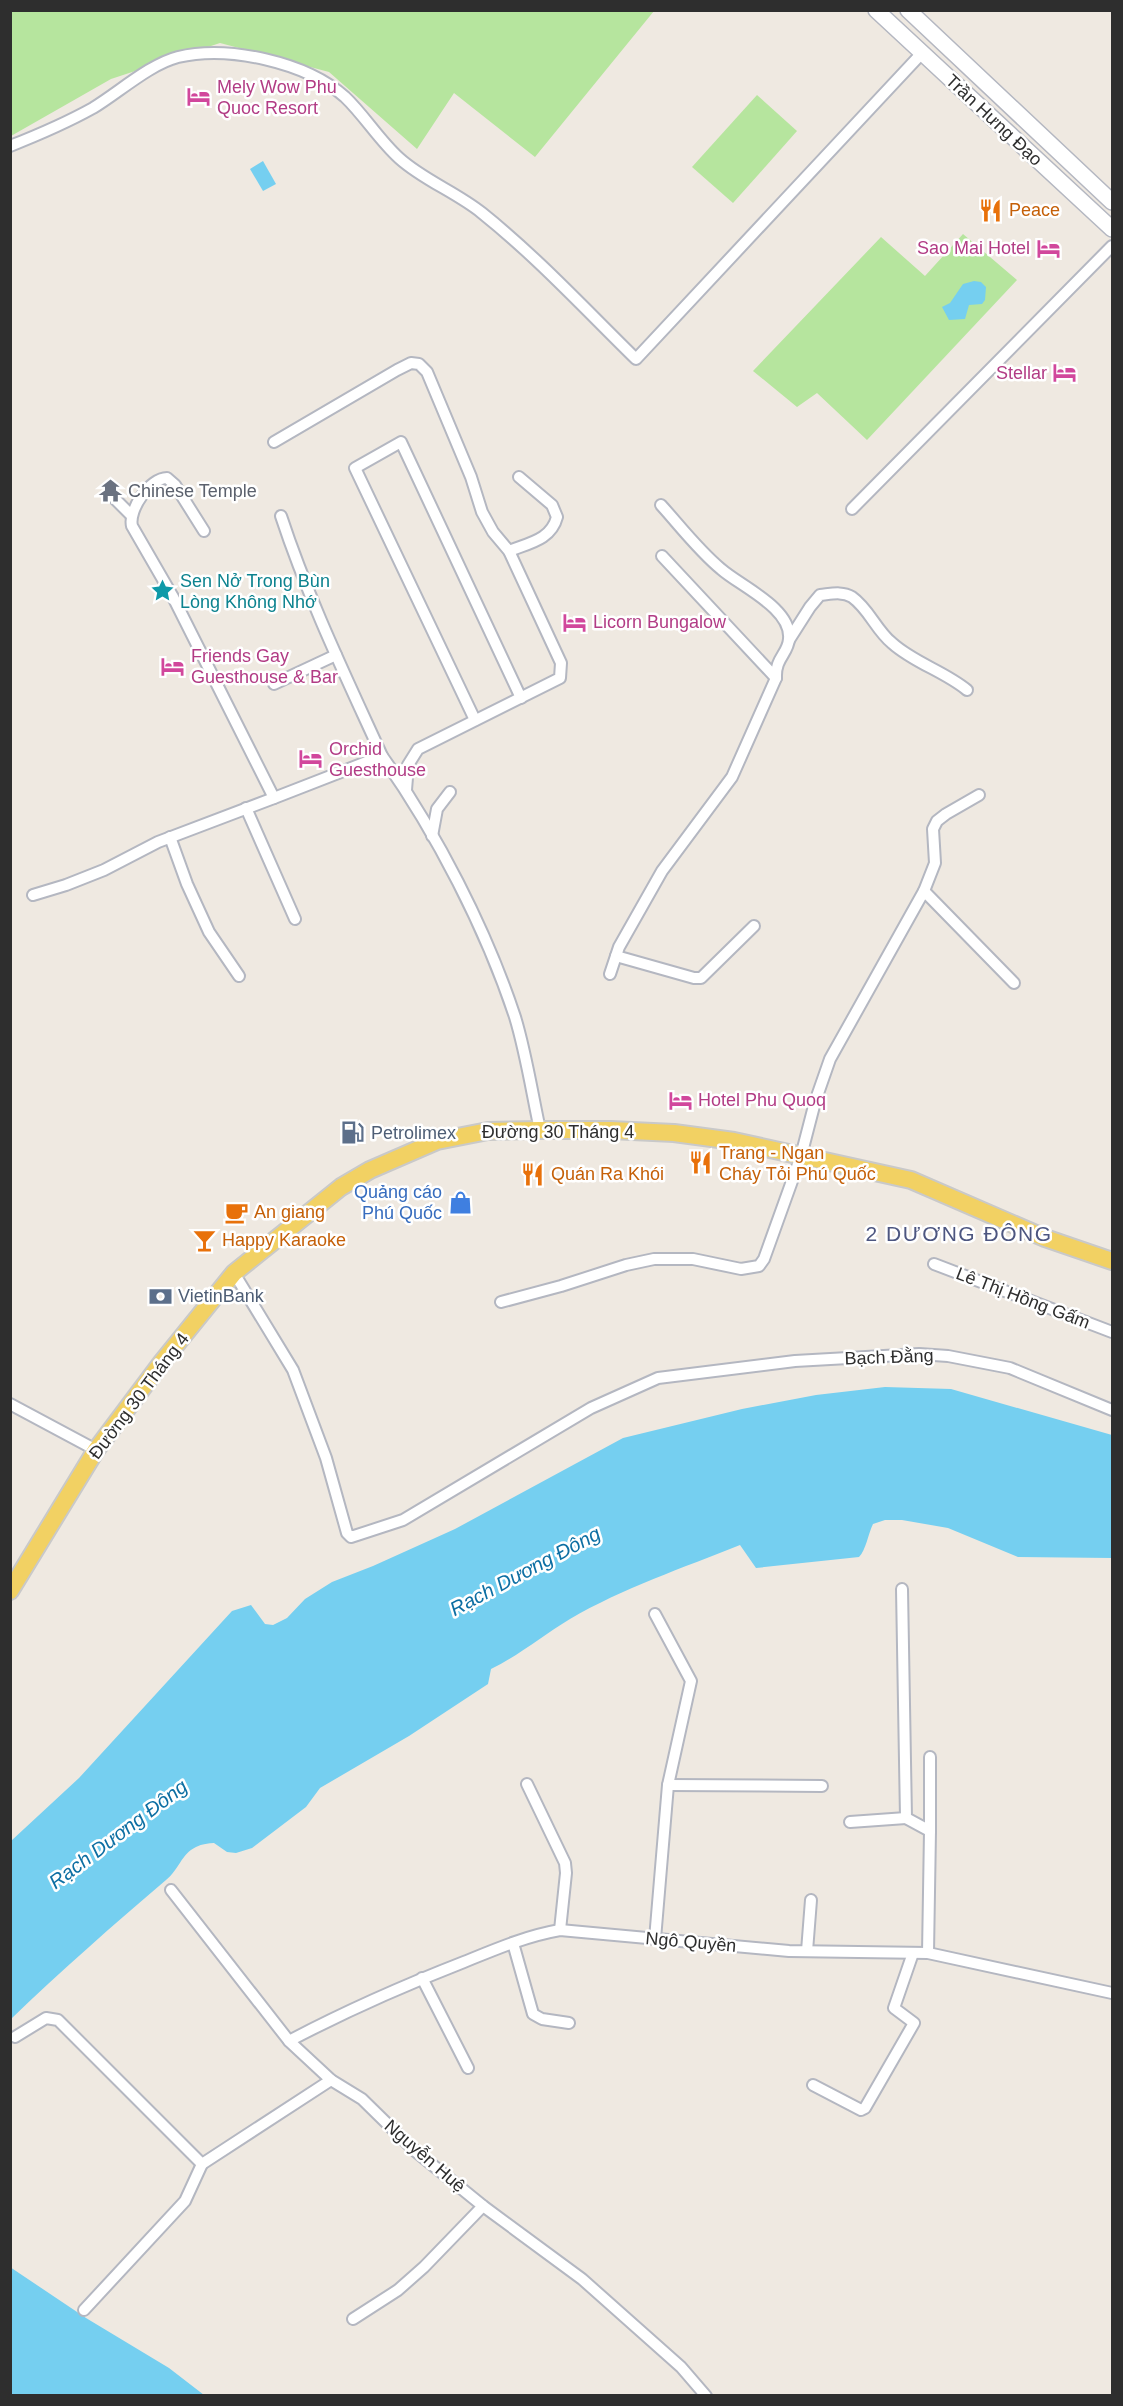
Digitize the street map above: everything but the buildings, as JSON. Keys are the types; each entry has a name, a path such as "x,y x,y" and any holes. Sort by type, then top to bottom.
{"main road":[{"name":"Trần Hưng Đạo","path":"876,10 1113,229"},
{"name":"Trần Hưng Đạo","path":"908,10 1113,202"},
{"name":"Đường 30 Tháng 4","path":"10,1591 96,1450 162,1362 234,1273 341,1187 370,1170 416,1149 454,1136 488,1131 611,1130 674,1133 734,1141 911,1180 1044,1238 1113,1261"}],"street":[{"path":"10,146 42,134 93,108 138,78 178,57 214,54 252,56 287,65 318,77 345,97 399,158 480,211 509,236 636,359 922,53"},
{"path":"852,509 1113,246"},
{"path":"274,442 397,370 411,363 419,364 427,372 471,477 482,512 493,532 509,551 561,663 560,678 418,749 408,765 406,790"},
{"path":"474,720 355,468 401,442 521,698"},
{"path":"509,551 544,537 551,532 557,517 552,505 519,477"},
{"path":"204,531 175,485 167,478 157,480 142,496 132,515 132,526 173,597 274,798"},
{"path":"111,495 132,515"},
{"path":"661,505 721,570 779,612 787,628 789,640"},
{"path":"281,516 294,556 382,756 406,790 432,836 487,944 515,1019 540,1130"},
{"path":"662,556 776,678"},
{"path":"610,974 616,956 639,909 662,871 732,777 776,678 775,666 789,640 820,595 839,593 851,597 868,613 880,632 893,645 914,659 954,679 967,690"},
{"path":"274,684 336,655"},
{"path":"33,895 104,870 170,837 382,756"},
{"path":"432,836 437,809 450,792"},
{"path":"501,1302 561,1286 626,1264 654,1259 693,1259 741,1269 759,1266 764,1259 801,1156 815,1102 830,1059 924,891 935,863 933,829 937,821 979,795"},
{"path":"246,808 296,919"},
{"path":"170,837 187,885 209,932 239,976"},
{"path":"924,891 1014,983"},
{"path":"616,956 701,978 754,926"},
{"name":"Lê Thị Hồng Gấm","path":"934,1264 1113,1332"},
{"name":"Bạch Đằng","path":"234,1273 293,1370 326,1458 347,1533 351,1537 403,1520 591,1408 658,1378 795,1361 919,1354 948,1356 1010,1368 1113,1410"},
{"path":"10,1404 96,1450"},
{"path":"902,1589 906,1818"},
{"path":"655,1614 691,1682 668,1785 655,1939"},
{"path":"928,1953 930,1756"},
{"path":"527,1784 565,1863 560,1930"},
{"path":"668,1785 822,1786"},
{"path":"850,1822 906,1818 930,1831"},
{"name":"Nguyễn Huệ","path":"171,1890 289,2041 331,2080 362,2099 414,2150 483,2206 582,2279 681,2367 704,2392"},
{"path":"807,1951 811,1900"},
{"name":"Ngô Quyền","path":"289,2041 422,1978 536,1934 560,1930 789,1951 928,1953 1113,1994"},
{"path":"513,1943 534,2014 542,2019 569,2023"},
{"path":"813,2085 861,2110 866,2109 914,2023 894,2008 913,1953"},
{"path":"422,1978 468,2068"},
{"path":"15,2037 46,2018 58,2020 202,2164"},
{"path":"84,2310 185,2201 202,2164 331,2080"},
{"path":"353,2319 398,2290 416,2275 483,2206"},
{"path":"690,2396 704,2392"}],"green space":[{"path":"11,11 654,11 535,157 454,93 417,149 329,72 220,43 111,79 11,136"},
{"path":"757,95 797,131 733,203 692,167"},
{"path":"963,234 1017,280 867,440 817,393 797,407 753,371 881,237 925,276"}],"water":[{"path":"263,161 276,184 263,191 250,169"},
{"path":"981,282 986,287 985,300 982,304 969,305 965,319 949,320 942,307 950,303 963,284"},
{"name":"Rạch Dương Đông","path":"885,1387 951,1389 1112,1435 1112,1558 1018,1557 948,1528 902,1520 885,1520 873,1524 859,1557 756,1568 740,1545 654,1579 570,1619 512,1658 491,1669 488,1684 409,1736 320,1788 306,1807 252,1848 236,1853 227,1852 212,1843 191,1850 170,1876 87,1948 11,2019 11,1841 79,1778 232,1611 251,1605 265,1624 273,1625 287,1618 305,1599 332,1582 455,1529 623,1438 742,1409 816,1395"},
{"path":"10,2267 86,2318 169,2368 204,2395 11,2395"}],"place":[{"name":"Mely Wow Phu Quoc Resort","path":"199,97"},
{"name":"Peace","path":"991,210"},
{"name":"Sao Mai Hotel","path":"1048,248"},
{"name":"Stellar","path":"1065,373"},
{"name":"Chinese Temple","path":"110,491"},
{"name":"Sen Nở Trong Bùn Lòng Không Nhớ","path":"162,591"},
{"name":"Licorn Bungalow","path":"575,622"},
{"name":"Friends Gay Guesthouse & Bar","path":"173,666"},
{"name":"Orchid Guesthouse","path":"311,759"},
{"name":"Hotel Phu Quoq","path":"680,1100"},
{"name":"Petrolimex","path":"353,1133"},
{"name":"Trang - Ngan Cháy Tỏi Phú Quốc","path":"701,1163"},
{"name":"Quán Ra Khói","path":"533,1174"},
{"name":"Quảng cáo Phú Quốc","path":"460,1202"},
{"name":"An giang","path":"236,1212"},
{"name":"Happy Karaoke","path":"204,1240"},
{"name":"VietinBank","path":"160,1296"}],"district":[{"name":"2 DƯƠNG ĐÔNG","path":"959,1233"}]}
